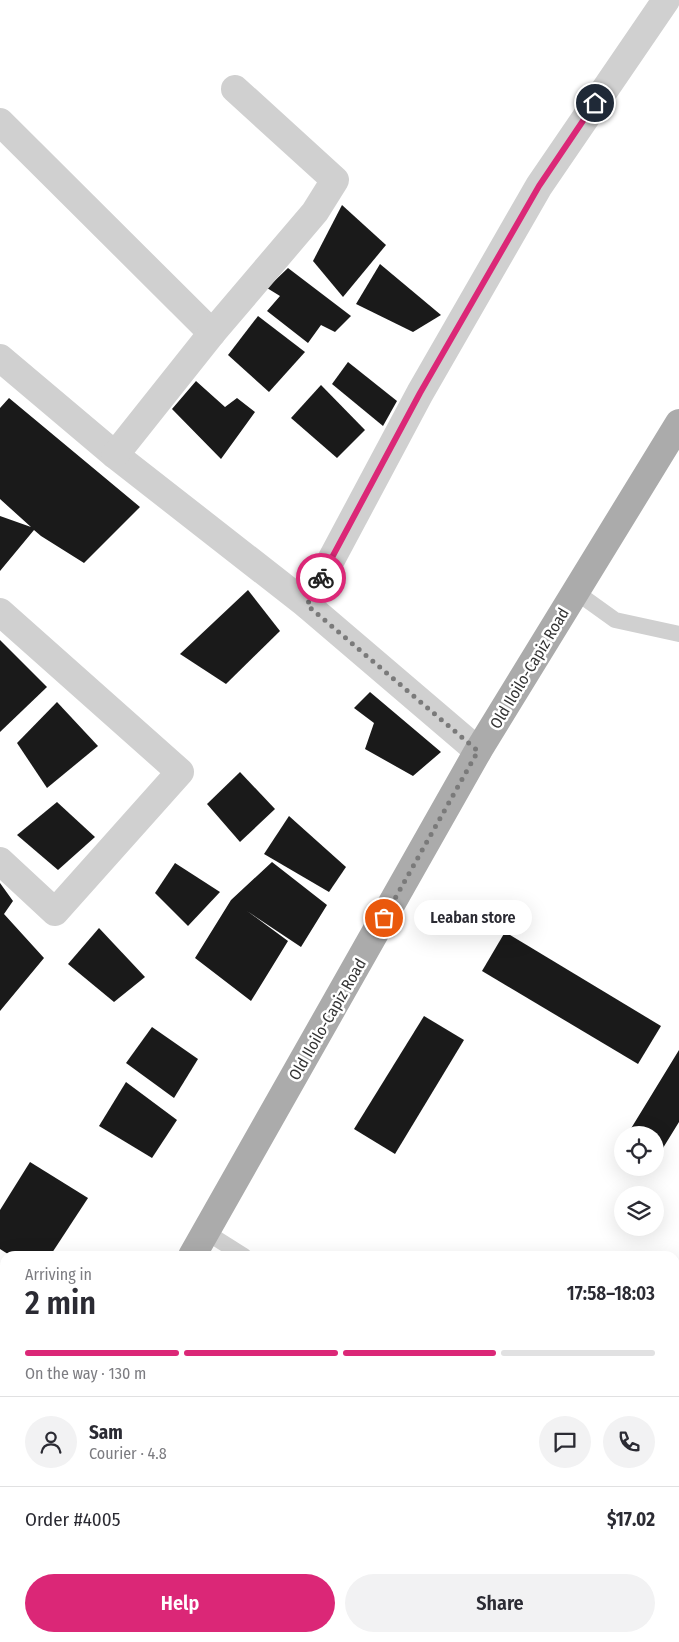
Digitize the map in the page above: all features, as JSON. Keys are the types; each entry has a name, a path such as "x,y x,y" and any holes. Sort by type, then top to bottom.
{"main road":[{"name":"Old Iloilo-Capiz Road","path":"195,1251 478,751 679,423"}],"street":[{"path":"307,605 420,393 539,186 666,0"},
{"path":"115,454 212,333 315,212 336,180 235,89"},
{"path":"0,122 212,333"},
{"path":"0,358 115,454 307,605 478,751"},
{"path":"0,612 180,772 56,912 0,861"}],"lane":[{"path":"576,592 615,620 679,634"},
{"path":"206,1232 236,1251"}],"building":[{"path":"342,205 386,245 343,297 313,261"},
{"path":"380,264 441,315 413,332 356,304"},
{"path":"288,268 351,316 335,332 321,325 308,343 267,311 280,296 267,288"},
{"path":"258,316 305,352 269,392 228,355"},
{"path":"348,362 397,401 383,426 332,384"},
{"path":"196,381 225,407 237,398 255,412 221,459 172,409"},
{"path":"321,385 365,430 337,458 291,418"},
{"path":"9,398 140,507 84,563 34,530 0,571 0,516 31,527 0,499 0,408"},
{"path":"248,590 280,631 226,684 180,654"},
{"path":"0,640 47,687 0,732"},
{"path":"370,692 441,752 413,776 365,749 374,723 354,708"},
{"path":"57,702 98,746 47,788 17,743"},
{"path":"240,772 275,809 240,842 207,804"},
{"path":"57,802 95,837 58,870 17,835"},
{"path":"289,816 346,867 329,892 264,854"},
{"path":"272,862 327,905 301,947 247,911 288,941 251,1001 195,958 231,900"},
{"path":"175,863 220,892 188,926 155,893"},
{"path":"0,883 13,901 4,914 44,958 0,1011"},
{"path":"99,928 145,977 114,1002 68,964"},
{"path":"505,932 661,1026 638,1064 482,971"},
{"path":"424,1016 464,1040 395,1154 354,1129"},
{"path":"152,1027 198,1059 174,1098 126,1063"},
{"path":"679,1050 679,1122 664,1146 664,1126 633,1126"},
{"path":"126,1082 177,1120 152,1158 99,1126"},
{"path":"30,1162 88,1198 53,1251 3,1251 0,1249 0,1210"}],"way so far":[{"path":"321,578 307,605 478,751 384,918"}],"place":[{"name":"Leaban store","path":"384,918"}],"route":[{"path":"321,578 420,393 539,186 595,103"}]}
